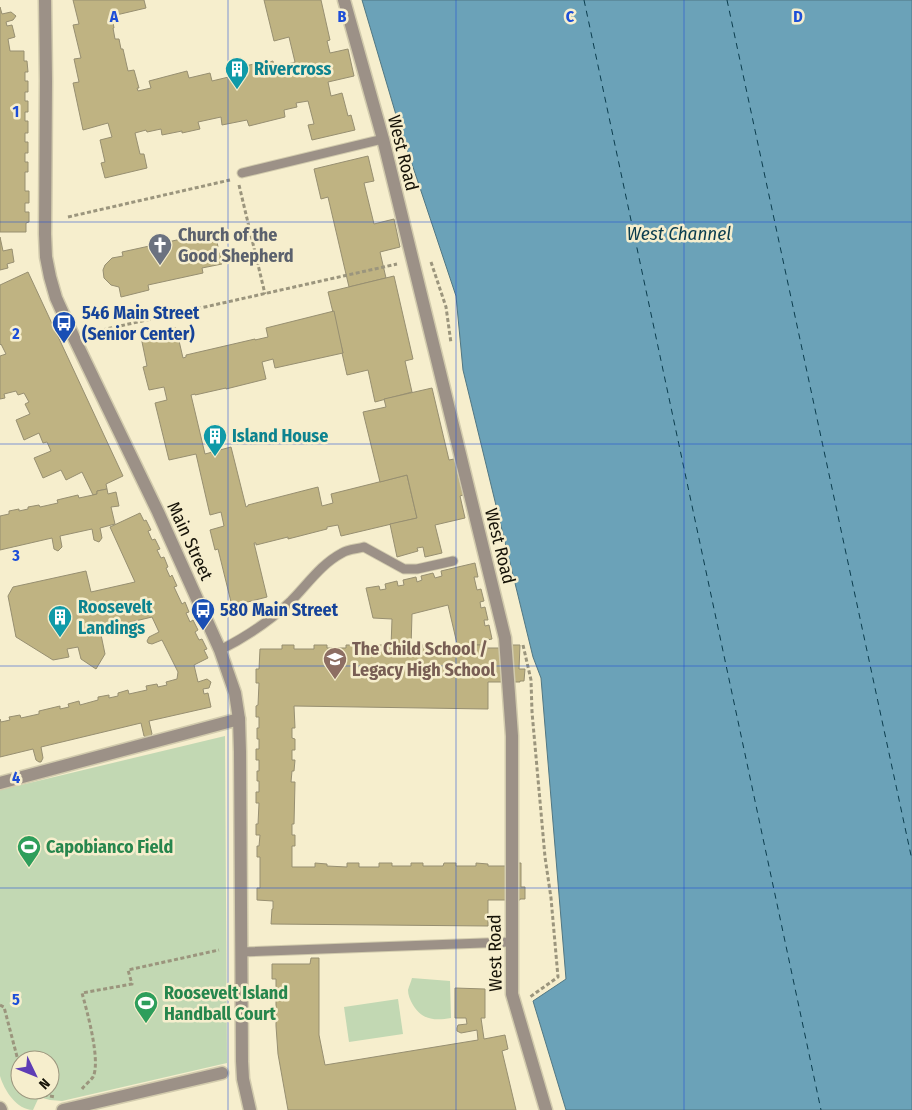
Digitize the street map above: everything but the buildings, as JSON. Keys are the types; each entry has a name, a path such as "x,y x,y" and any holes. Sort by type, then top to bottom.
{"street":[{"name":"Main Street","path":"45,0 45,240 51,283 75,340 158,512 220,650 235,693 239,719 242,1060 250,1110"},
{"name":"West Road","path":"344,0 382,140 505,638 512,736 512,994 546,1110"},
{"path":"0,782 239,719"},
{"path":"63,1110 222,1073"}],"lane":[{"path":"242,173 382,140"},
{"path":"220,650 239,641 269,620 326,564 343,552 364,548 404,569 417,569 453,561"},
{"path":"241,952 512,942"}],"path":[{"path":"68,216 237,178 265,294"},
{"path":"102,330 412,261"},
{"path":"81,1090 93,1077 96,1061 82,993 132,984 128,970 219,950"},
{"path":"0,1005 4,1007 15,1050"}],"green space":[{"path":"225,736 227,1063 62,1101 50,1100 60,1100 60,1050 10,1050 10,1095 0,1076 0,790"},
{"path":"412,978 450,981 451,1018 434,1019 420,1014 411,1001 408,992"},
{"path":"398,999 403,1034 349,1042 344,1007"},
{"path":"14,1100 38,1100 33,1110 22,1107"}],"water":[{"name":"West Channel","path":"362,0 912,0 912,1110 566,1110 533,1001 566,979 541,678 533,657 463,370 456,296 399,125"}],"ferry route":[{"path":"584,0 821,1110"},
{"path":"727,0 912,860"}],"place":[{"name":"Rivercross","path":"237,90"},
{"name":"Church of the Good Shepherd","path":"160,266"},
{"name":"546 Main Street (Senior Center)","path":"64,344"},
{"name":"Island House","path":"215,457"},
{"name":"580 Main Street","path":"203,631"},
{"name":"Roosevelt Landings","path":"60,638"},
{"name":"The Child School / Legacy High School","path":"335,680"},
{"name":"Capobianco Field","path":"29,868"},
{"name":"Roosevelt Island Handball Court","path":"146,1024"}]}
